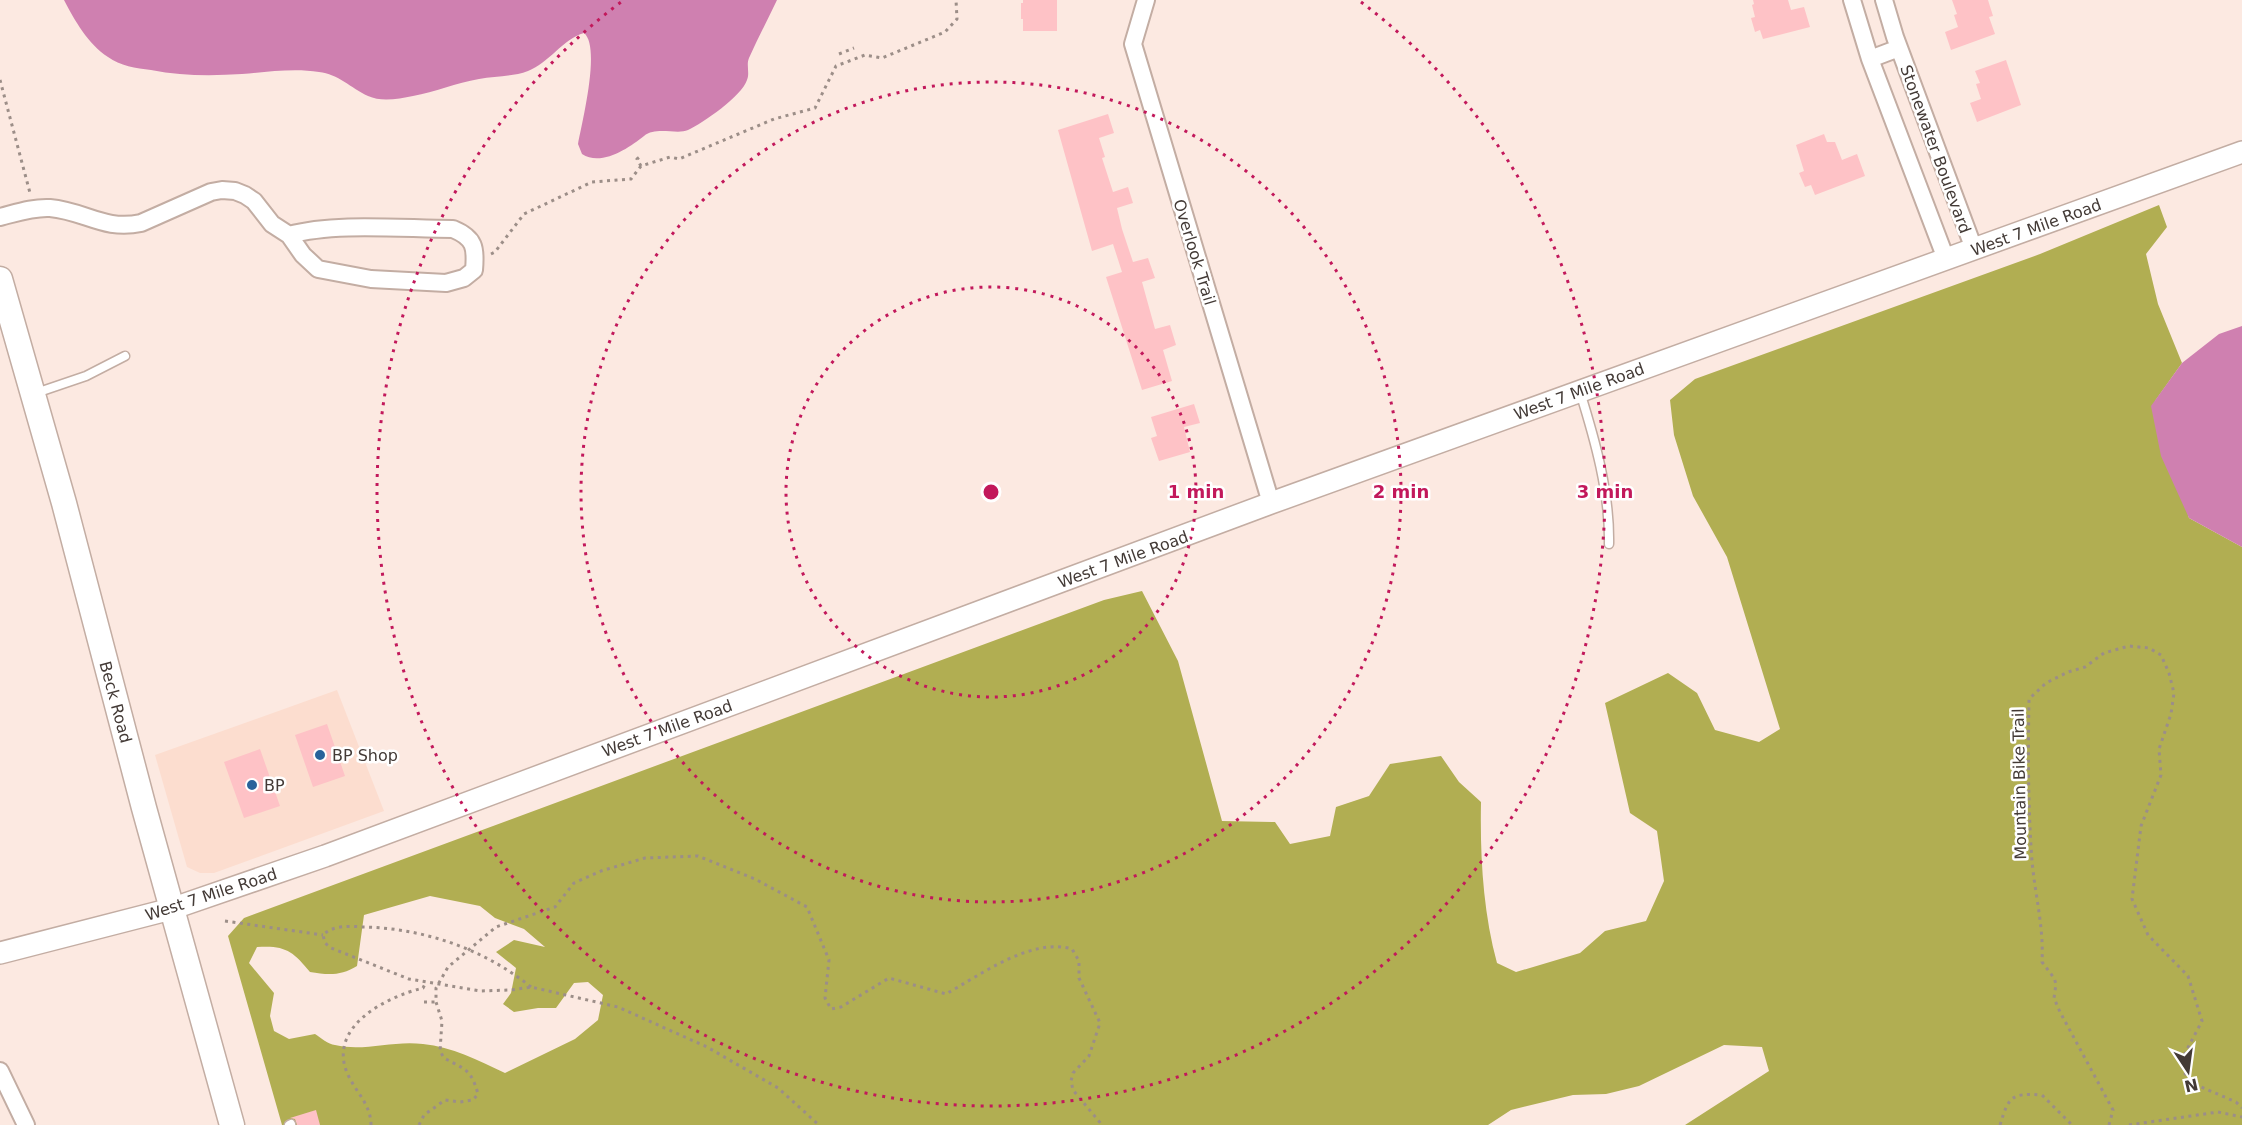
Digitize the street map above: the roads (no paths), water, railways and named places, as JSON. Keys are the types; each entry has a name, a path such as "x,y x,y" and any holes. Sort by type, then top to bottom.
{"main road":[{"name":"Beck Road","path":"0,279 64,503 171,909 232,1125"}],"street":[{"name":"Overlook Trail","path":"1146,0 1133,44 1271,503"},
{"name":"Stonewater Boulevard","path":"1852,0 1870,59 1946,259"},
{"name":"Stonewater Boulevard","path":"1884,0 1899,48 1974,249"},
{"name":"Stonewater Boulevard","path":"1870,59 1899,48"},
{"name":"West 7 Mile Road","path":"0,953 171,909 325,856 1271,503 2242,152"},
{"path":"0,217 49,208 75,212 107,224 129,225 141,223 211,192 235,191 254,201 272,224 289,235 303,255 318,269 370,279 446,283 464,278 474,270 473,242 465,234 453,229 334,228 306,230 289,235"},
{"path":"0,1071 26,1125"}],"lane":[{"path":"33,395 86,376 125,356"},
{"path":"1580,391 1610,514 1609,544"}],"place":[{"name":"BP Shop","path":"320,755"},
{"name":"BP","path":"252,785"}]}
